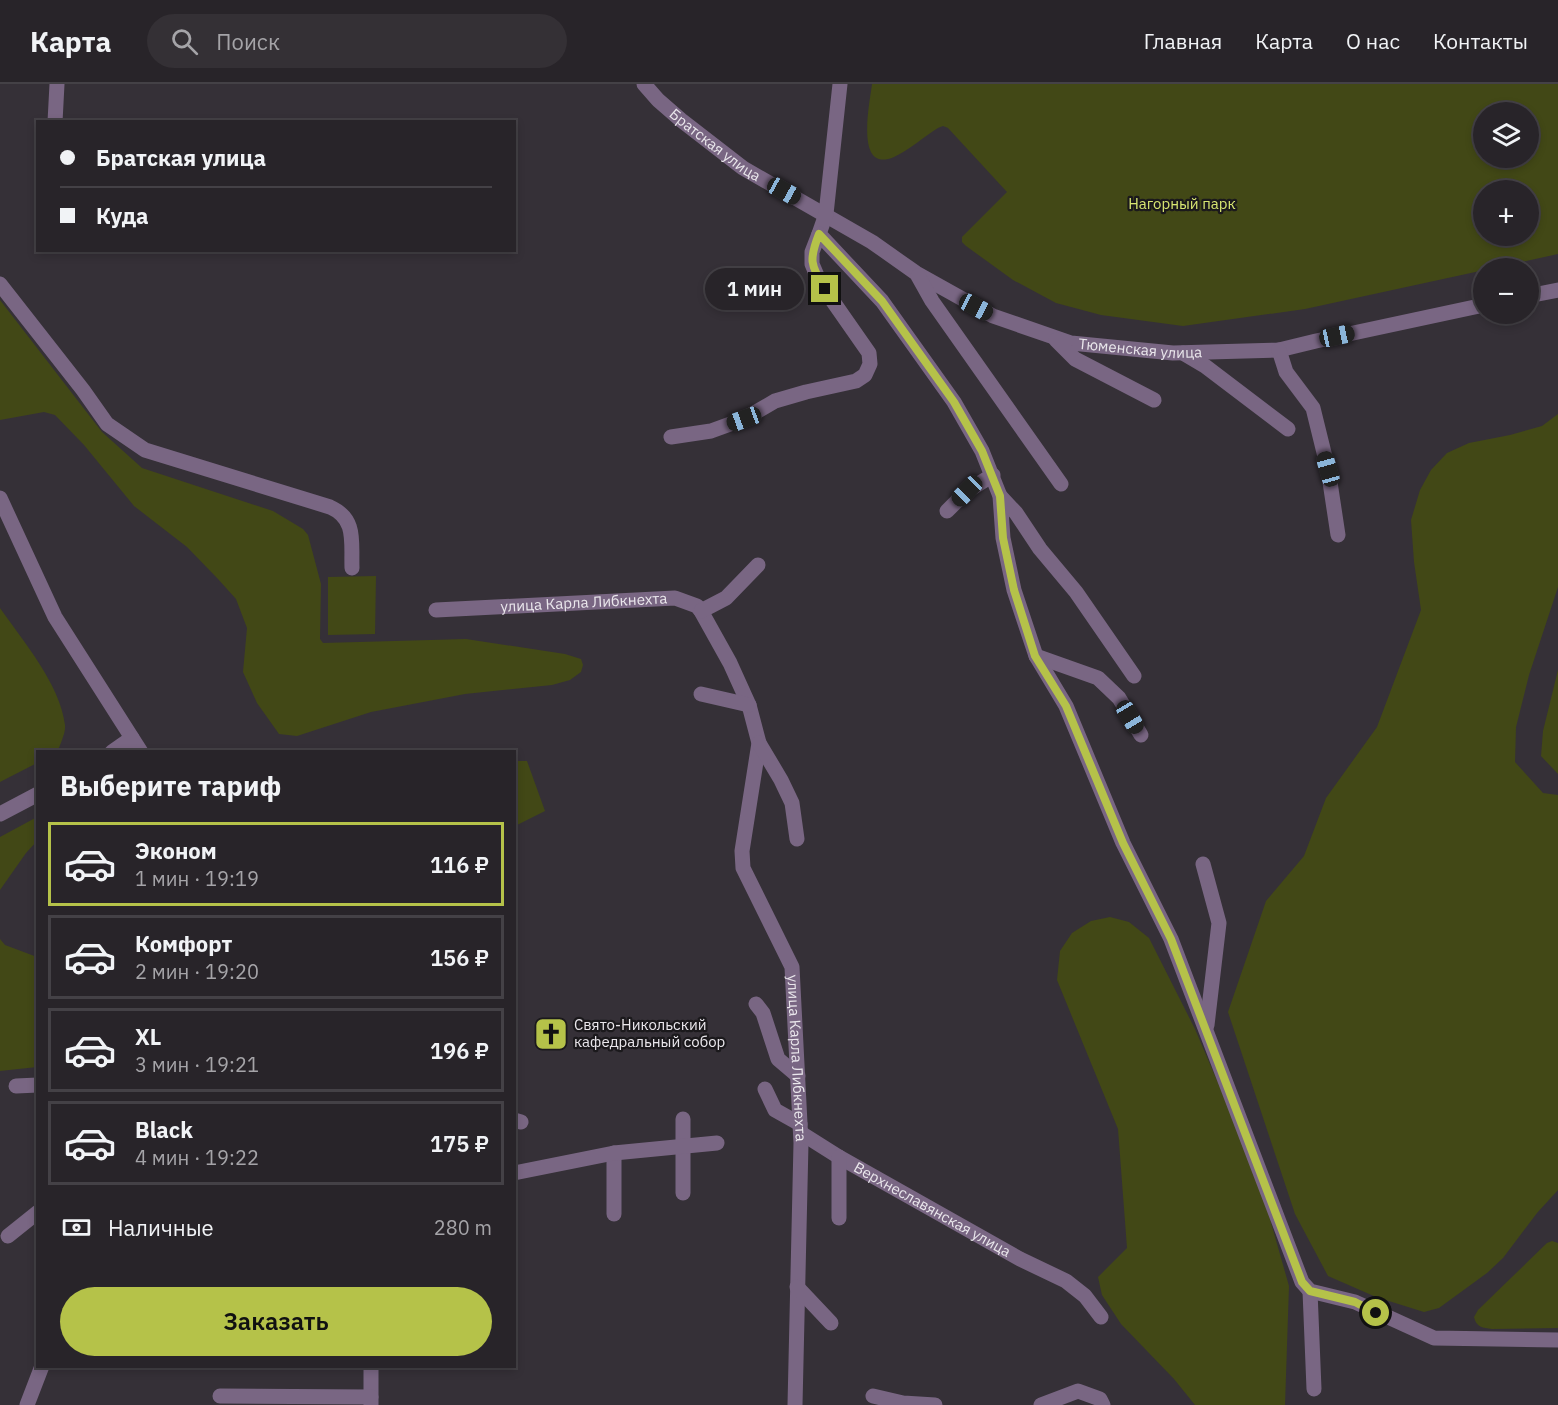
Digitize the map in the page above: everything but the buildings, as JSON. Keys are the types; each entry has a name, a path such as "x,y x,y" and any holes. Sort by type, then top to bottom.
{"street":[{"path":"55,120 57,84"},
{"name":"Братская улица","path":"644,84 681,120 743,168 825,214"},
{"path":"671,437 711,431 744,419 776,401 856,381 865,375 870,364 869,352 832,300 812,264 812,252 825,214 840,84"},
{"name":"Тюменская улица","path":"825,214 872,242 916,273 993,316 1054,338 1090,346 1184,352 1279,351 1473,307"},
{"path":"819,234 882,301 954,402 982,451 1000,496 1003,538 1014,590 1035,656 1066,706 1123,843 1171,939 1207,1028 1302,1282 1310,1291 1355,1302 1434,1338 1558,1340"},
{"path":"916,273 932,301 1062,484"},
{"path":"0,284 107,424 145,450 341,512 348,519 351,531 352,568"},
{"path":"1539,294 1558,290"},
{"path":"1054,338 1075,359 1154,400"},
{"path":"1279,351 1286,372 1312,408 1328,469 1338,535"},
{"path":"1184,352 1288,429"},
{"path":"947,511 967,491 993,475"},
{"path":"1000,496 1016,513 1040,549 1076,592 1134,676"},
{"path":"0,498 56,617 140,750"},
{"path":"700,611 726,598 758,565"},
{"name":"улица Карла Либкнехта","path":"436,610 675,598 697,606 730,663 750,705 759,744 742,851 743,868 792,967 800,1129 795,1405"},
{"path":"1035,656 1098,678 1119,698 1141,735"},
{"path":"701,694 750,705"},
{"path":"115,750 132,738"},
{"path":"759,744 782,780 792,803 796,839"},
{"path":"0,814 36,795"},
{"path":"1203,864 1219,923 1207,1028"},
{"path":"756,1004 763,1013 778,1059 798,1076"},
{"path":"16,1086 36,1085"},
{"name":"Верхнеславянская улица","path":"765,1089 775,1110 839,1157 1020,1259 1066,1281 1085,1296 1101,1317"},
{"path":"683,1119 683,1193"},
{"path":"516,1173 614,1154 717,1143"},
{"path":"614,1154 614,1214"},
{"path":"839,1157 839,1218"},
{"path":"8,1236 36,1214"},
{"path":"797,1287 831,1323"},
{"path":"1310,1291 1314,1389"},
{"path":"27,1405 41,1368"},
{"path":"220,1396 371,1401 371,1368"},
{"path":"795,1388 805,1405"},
{"path":"1041,1405 1078,1391 1100,1398 1102,1405"},
{"path":"873,1396 903,1403 935,1405"}],"green space":[{"name":"Нагорный парк","path":"872,84 1558,84 1558,254 1539,258 1473,258 1473,272 1305,309 1183,326 1101,315 1056,303 1013,280 962,242 962,237 1007,192 948,128 943,126 938,128 894,157 881,159 873,155 869,146 868,119"},
{"path":"0,300 102,432 142,468 273,511 303,529 308,535 321,584 320,639 323,643 466,639 565,654 581,659 583,665 581,672 570,680 552,685 465,694 371,712 297,736 279,734 257,703 243,672 247,628 236,599 187,547 134,506 84,445 55,415 44,412 0,420"},
{"path":"1558,414 1558,587 1529,675 1516,727 1515,762 1543,793 1558,795 1558,1190 1537,1213 1503,1258 1487,1273 1439,1308 1424,1312 1376,1297 1328,1276 1295,1214 1228,1012 1266,901 1304,856 1326,798 1377,727 1421,610 1411,520 1420,490 1431,470 1447,453 1469,443 1542,426"},
{"path":"376,576 375,634 328,635 328,577"},
{"path":"0,608 48,679 62,710 65,728 58,750 36,750 36,764 0,782"},
{"path":"1558,670 1558,774 1541,756 1543,731"},
{"path":"516,761 527,761 545,811 516,826"},
{"path":"36,818 36,842 0,890 0,837"},
{"path":"1110,917 1129,922 1149,938 1195,1029 1258,1177 1289,1286 1285,1405 1195,1405 1174,1379 1121,1324 1102,1295 1098,1277 1127,1248 1118,1129 1057,980 1060,951 1072,933 1091,921"},
{"path":"0,939 5,945 36,957 36,1067 0,1071"},
{"path":"1552,1241 1558,1243 1558,1328 1492,1329 1478,1325 1474,1317 1478,1310 1547,1243"}],"place":[{"name":"Свято-Никольский кафедральный собор","path":"551,1034"}],"route":[{"path":"825,289 812,264 812,252 819,234 882,301 966,421 993,475 1000,496 1000,520 1014,590 1035,656 1066,706 1123,843 1171,939 1207,1028 1302,1282 1310,1291 1355,1302 1376,1313"}]}
